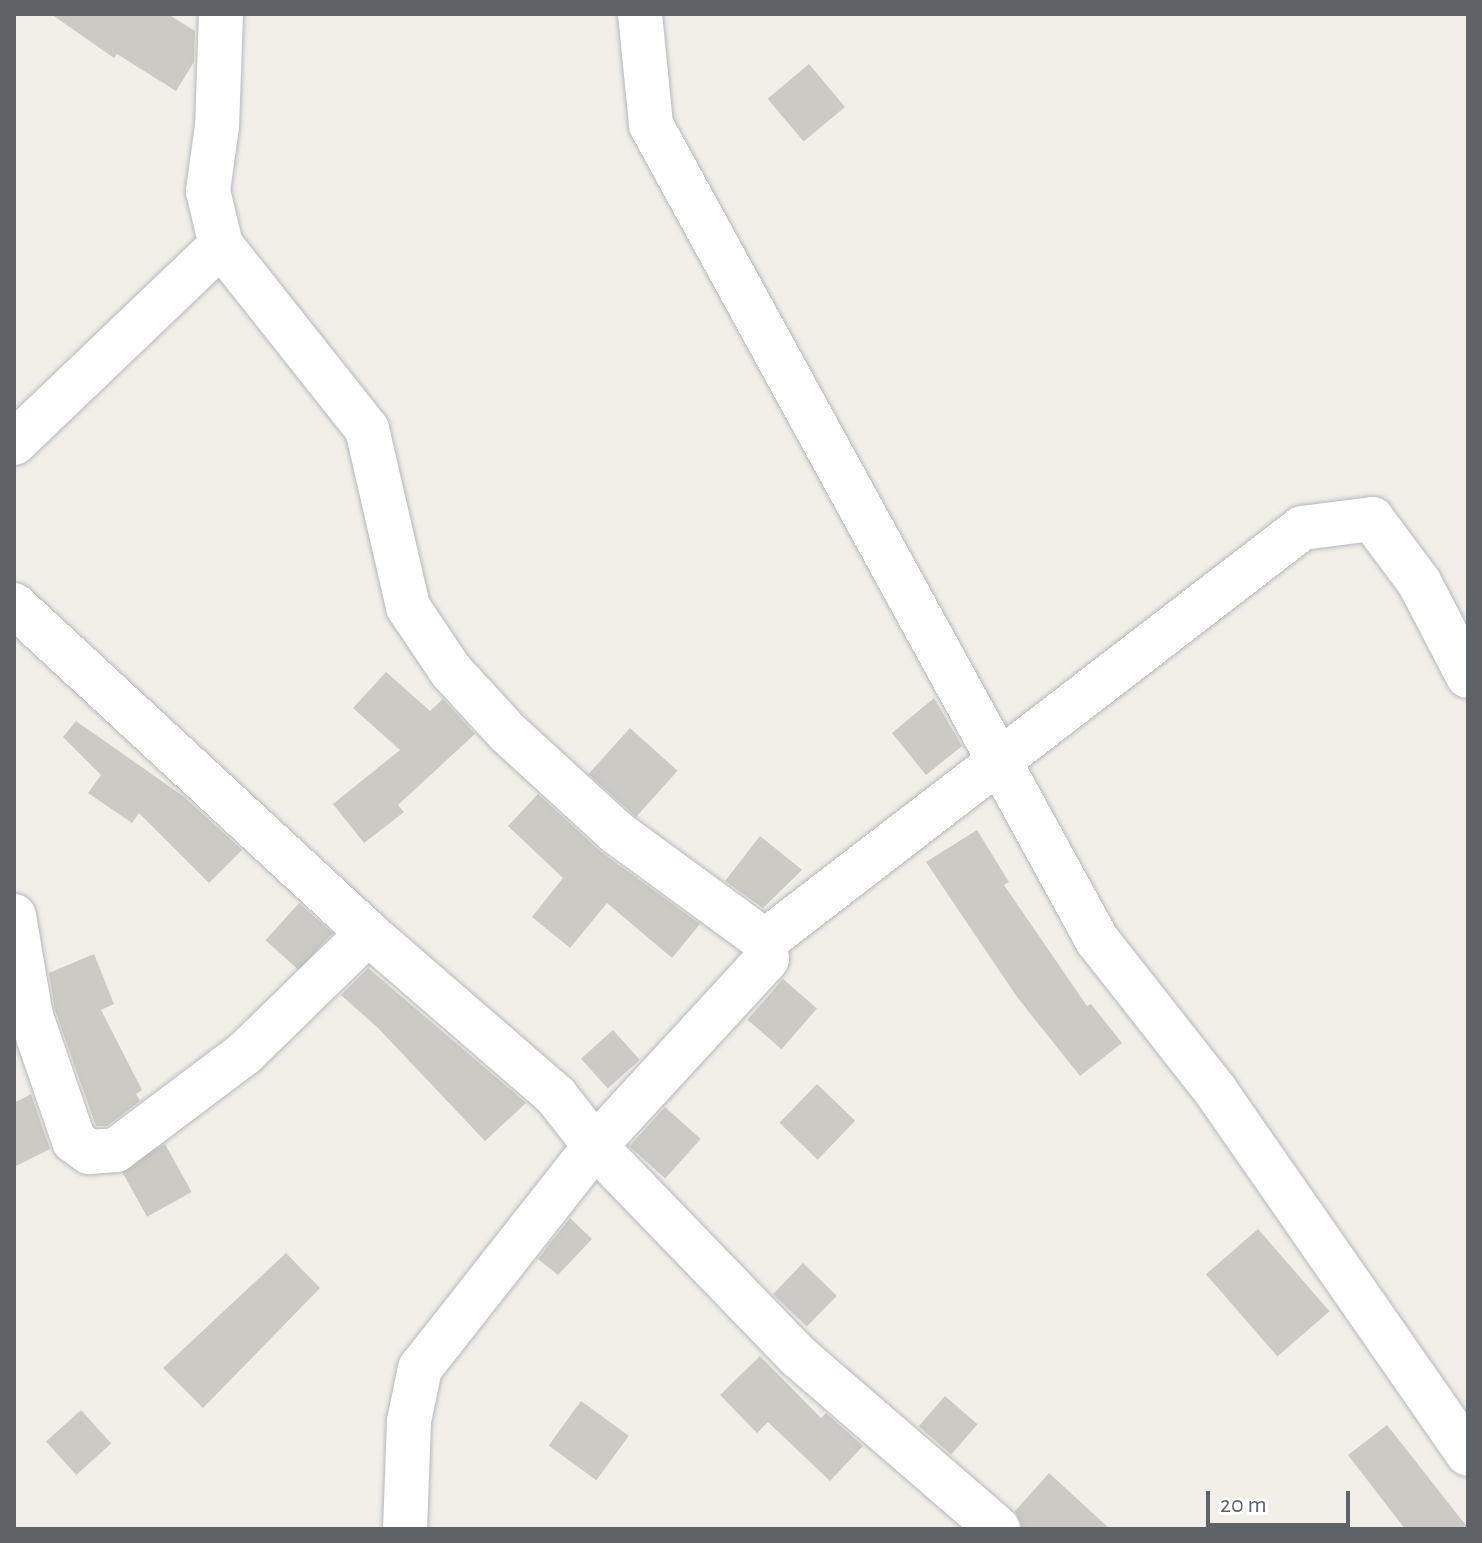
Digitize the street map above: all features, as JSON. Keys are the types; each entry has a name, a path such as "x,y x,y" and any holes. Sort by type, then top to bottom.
{"street":[{"path":"221,14 217,126 208,191 221,245 367,429 408,607 451,671 508,733 616,832 765,941 767,959 595,1146 420,1368 409,1421 405,1529"},
{"path":"640,14 651,125 1097,940 1224,1102 1468,1454"},
{"path":"14,443 221,245"},
{"path":"765,941 1302,528 1372,519 1419,582 1468,676"},
{"path":"14,605 368,933 556,1096 595,1146 799,1357 998,1529"},
{"path":"14,916 31,1016 74,1141 89,1152 116,1150 244,1054 368,933"}],"building":[{"path":"51,14 168,14 195,31 194,62 176,91 117,54 114,58"},
{"path":"809,64 845,107 804,142 768,99"},
{"path":"386,672 430,711 443,699 475,734 398,805 404,812 364,843 333,804 400,750 353,708"},
{"path":"934,698 962,746 926,775 892,733"},
{"path":"76,721 183,796 242,850 209,883 139,813 132,823 88,793 101,775 63,737"},
{"path":"630,728 678,771 636,817 589,774"},
{"path":"538,794 601,852 700,924 672,958 607,903 570,948 532,917 563,878 508,826"},
{"path":"977,830 1009,882 1004,885 1087,1006 1091,1004 1122,1043 1080,1076 1017,997 926,862"},
{"path":"760,836 802,870 763,908 725,881"},
{"path":"299,903 332,933 299,970 266,940"},
{"path":"94,954 114,1004 101,1010 142,1090 136,1094 140,1101 107,1126 96,1126 55,1010 49,973"},
{"path":"368,968 526,1103 485,1141 378,1028 341,995"},
{"path":"783,979 817,1009 782,1049 748,1020"},
{"path":"613,1030 640,1060 608,1088 581,1059"},
{"path":"817,1084 855,1121 818,1160 779,1123"},
{"path":"31,1094 50,1149 14,1167 14,1103"},
{"path":"665,1107 701,1139 665,1179 630,1146"},
{"path":"165,1144 192,1192 147,1217 120,1169"},
{"path":"570,1218 592,1239 558,1275 538,1259"},
{"path":"1258,1229 1330,1311 1277,1357 1206,1274"},
{"path":"286,1253 320,1288 203,1408 163,1368"},
{"path":"803,1263 837,1296 807,1327 773,1294"},
{"path":"760,1356 821,1418 826,1413 863,1446 830,1481 768,1422 757,1433 720,1395"},
{"path":"945,1396 977,1424 951,1454 919,1426"},
{"path":"581,1401 629,1436 596,1480 549,1445"},
{"path":"81,1410 111,1443 76,1475 46,1441"},
{"path":"1387,1425 1468,1529 1405,1529 1348,1455"},
{"path":"1049,1473 1110,1529 1022,1529 1015,1511"}]}
